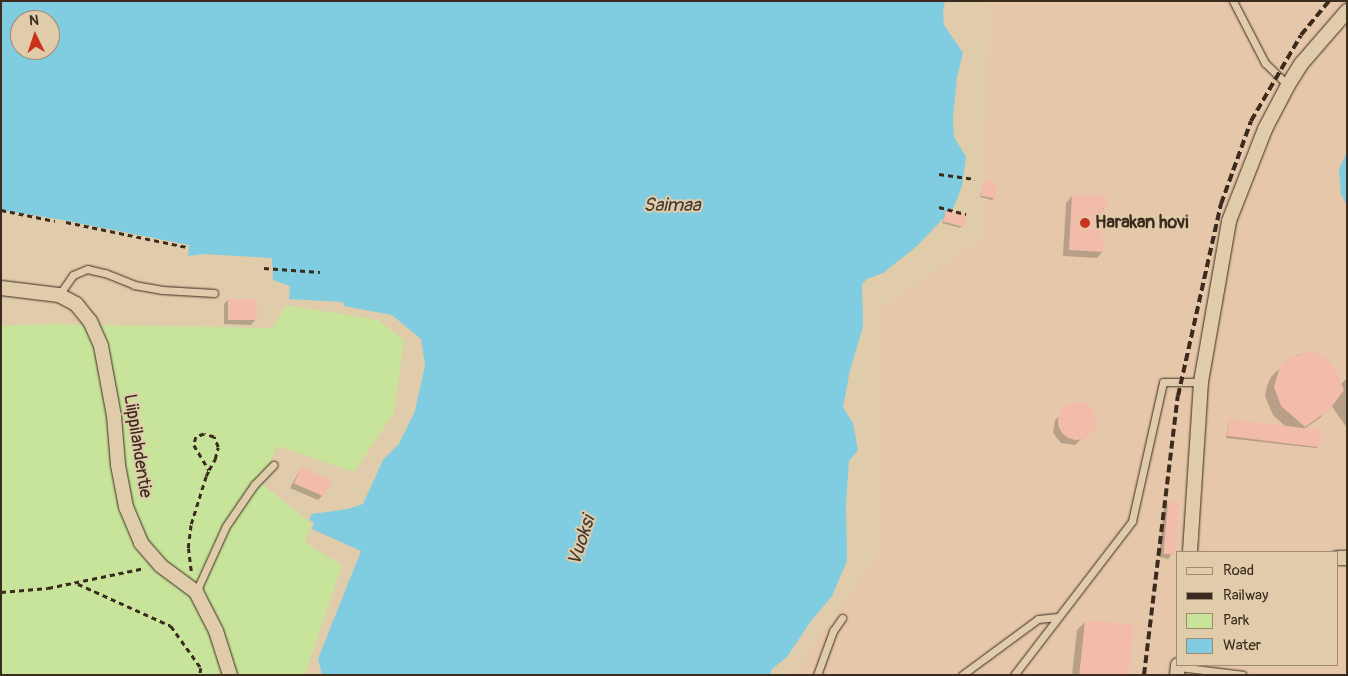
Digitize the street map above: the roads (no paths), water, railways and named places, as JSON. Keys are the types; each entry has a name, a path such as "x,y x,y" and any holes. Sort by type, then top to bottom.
{"street":[{"path":"1190,551 1201,382 1229,221 1265,129 1288,85 1302,63 1347,11"},
{"name":"Liippilahdentie","path":"1,288 59,295 76,304 90,321 101,346 114,416 118,465 126,507 141,542 161,566 196,592 216,631 230,675"}],"lane":[{"path":"1233,1 1265,63 1288,85"},
{"path":"59,295 73,275 87,269 105,273 134,285 163,290 214,293"},
{"path":"1014,675 1132,521 1163,382 1201,382"},
{"path":"196,592 226,526 254,485 273,465"},
{"path":"962,675 1038,619 1058,617"},
{"path":"817,675 833,631 842,618"},
{"path":"1178,669 1243,675"}],"water":[{"name":"Saimaa","path":"1,1 945,1 943,11 944,25 963,53 957,77 953,117 954,137 966,157 962,186 954,207 917,246 883,273 867,279 862,284 863,327 850,370 843,407 853,423 858,450 849,461 846,504 847,561 832,596 811,621 787,657 772,669 770,675 322,675 318,659 361,551 312,529 314,523 309,519 312,514 348,509 363,504 383,460 399,444 415,411 425,365 421,339 392,315 344,306 343,302 289,299 290,286 273,280 272,258 203,254 188,256 189,245 63,220 1,210"},
{"path":"1347,151 1347,206 1341,194 1339,170"}],"railway":[{"path":"1144,675 1178,396 1221,204 1251,121 1301,35 1329,1"}],"place":[{"name":"Harakan hovi","path":"1085,223"}],"water label":[{"name":"Vuoksi","path":"582,541"}]}
